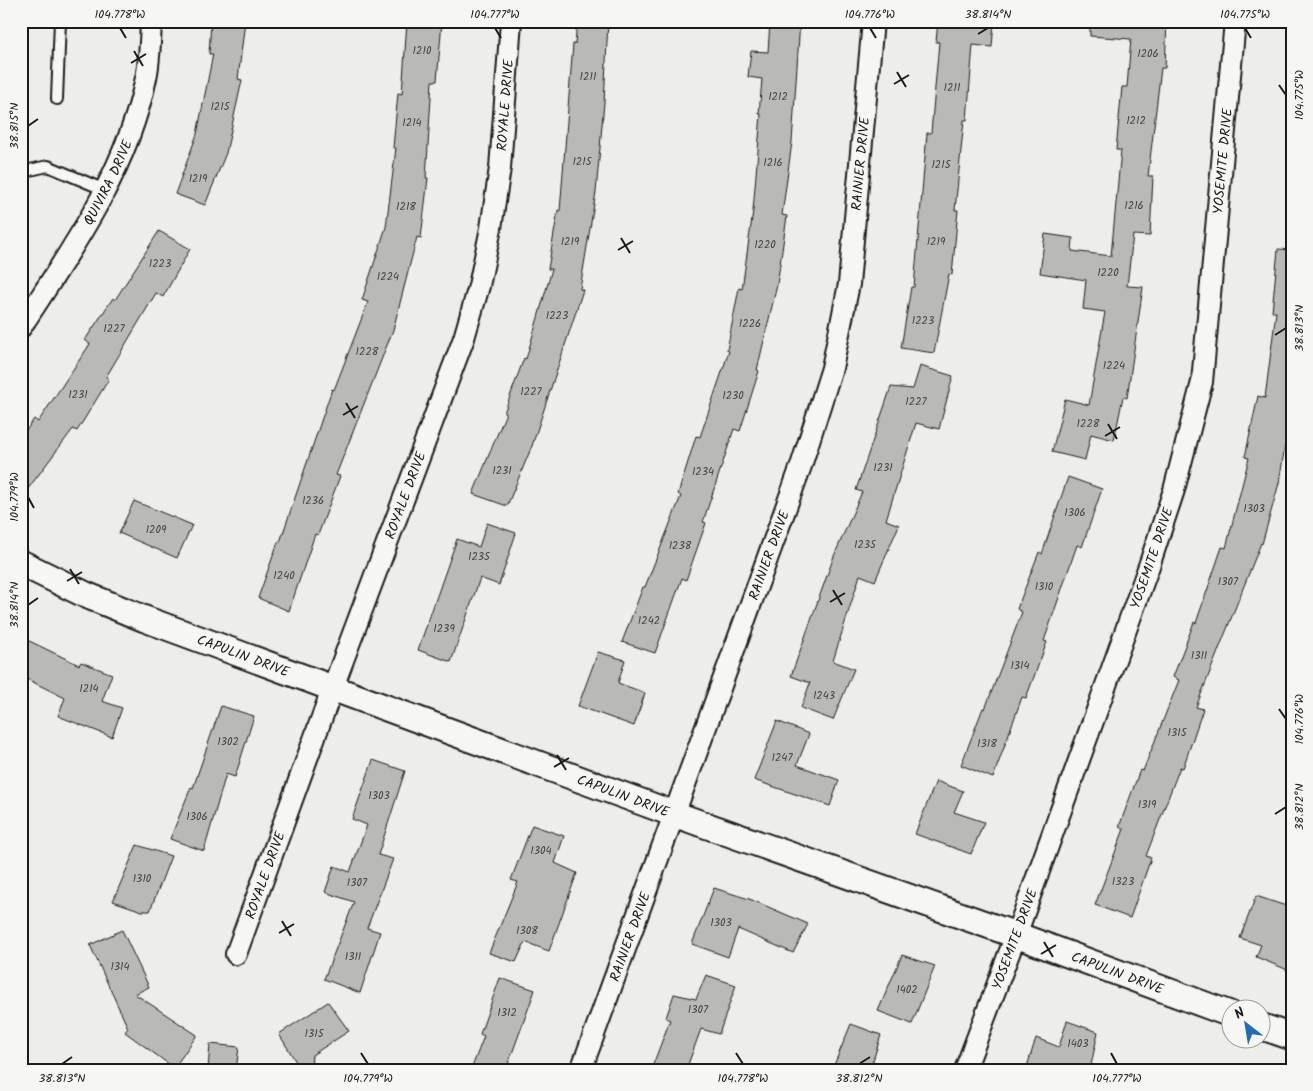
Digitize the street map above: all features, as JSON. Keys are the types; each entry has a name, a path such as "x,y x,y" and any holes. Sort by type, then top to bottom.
{"street":[{"name":"QUIVIRA DRIVE","path":"21,327 81,235 106,190 131,134 147,76 151,21"},
{"name":"ROYALE DRIVE","path":"236,954 333,687 464,338 479,286 491,228 500,168 511,21"},
{"name":"RAINIER DRIVE","path":"581,1070 801,466 832,368 849,284 873,21"},
{"name":"YOSEMITE DRIVE","path":"965,1070 1016,935 1150,563 1174,490 1202,382 1235,21"},
{"name":"CAPULIN DRIVE","path":"21,563 86,595 112,605 674,814 1016,935 1220,1010"},
{"path":"1270,1029 1292,1037"}],"lane":[{"path":"57,99 60,21"},
{"path":"21,176 30,170 48,166 106,190"}],"building":[{"path":"211,21 245,21 238,79 242,80 226,153 205,205 175,194 197,134 213,54 209,54"},
{"path":"407,21 442,21 437,81 432,81 426,178 428,178 421,238 417,237 393,330 336,475 340,476 318,535 315,534 289,611 258,598 278,542 280,542 332,389 334,390 368,302 362,300 386,227 396,148 393,148 398,93 402,94"},
{"path":"577,21 608,21 604,103 596,192 580,289 583,290 532,446 507,506 473,494 506,413 504,413 524,358 526,359 552,269 548,269 558,210 560,211 573,44 575,44"},
{"path":"770,21 800,21 792,142 782,215 787,216 777,285 757,370 759,371 740,431 734,429 703,522 706,523 686,580 682,578 655,653 622,642 681,496 678,494 696,436 700,437 729,351 727,350 739,288 742,289 753,211 761,114 759,114 762,79 748,77 751,51 768,52"},
{"path":"938,21 994,21 992,47 973,45 967,120 964,120 955,210 958,210 952,275 949,274 934,353 901,348 911,287 914,287 927,133 931,133 939,42 936,42"},
{"path":"1090,21 1167,21 1165,68 1161,68 1148,176 1153,176 1150,236 1133,235 1127,286 1143,287 1127,398 1123,397 1114,440 1091,434 1085,460 1052,452 1065,399 1089,405 1105,312 1083,309 1086,280 1040,273 1045,234 1073,238 1072,251 1111,256 1121,150 1116,150 1122,87 1127,87 1131,39 1090,36"},
{"path":"159,231 190,249 163,297 156,293 106,377 109,379 77,431 73,429 21,498 21,438 34,419 38,422 90,344 85,340 113,298 115,300"},
{"path":"1278,249 1292,250 1292,402 1279,483 1262,544 1196,707 1203,709 1183,768 1180,767 1146,856 1151,858 1130,918 1095,905 1124,829 1119,827 1140,770 1143,771 1179,680 1173,677 1194,622 1196,623 1222,547 1226,548 1249,458 1245,457 1258,396 1265,398 1276,312 1272,312"},
{"path":"920,366 953,376 939,429 916,423 886,520 899,525 875,581 860,575 833,661 854,669 833,720 801,708 810,683 791,676 834,556 862,492 856,490 891,387 913,389"},
{"path":"1068,477 1102,489 1082,547 1077,545 1044,641 1047,642 1026,698 1022,697 993,778 961,765 983,708 985,709 1022,612 1017,609 1039,552 1042,554"},
{"path":"134,501 192,525 177,558 119,533"},
{"path":"487,523 516,533 499,585 480,578 451,662 418,650 457,539 479,547"},
{"path":"21,637 79,665 81,662 112,674 102,701 122,708 112,737 58,716 65,698 21,676"},
{"path":"598,652 625,660 618,683 645,693 634,726 578,706"},
{"path":"221,706 254,716 235,777 226,774 204,851 170,839 191,787 193,788"},
{"path":"777,721 809,734 797,765 839,780 830,806 754,780"},
{"path":"373,760 405,771 378,855 393,859 367,928 380,932 360,993 324,979 354,902 325,892 334,866 350,872 367,825 352,819"},
{"path":"936,781 963,791 954,812 984,822 971,854 915,834"},
{"path":"532,825 564,836 555,863 577,873 549,951 525,942 516,962 489,953 518,882 511,880"},
{"path":"137,845 171,856 150,911 142,911 113,901"},
{"path":"714,888 752,900 808,924 793,953 738,929 728,957 692,944"},
{"path":"1256,896 1292,908 1292,959 1288,970 1256,957 1261,945 1240,938"},
{"path":"122,930 149,987 135,994 197,1035 174,1068 125,1032 128,1028 90,945"},
{"path":"902,955 935,966 912,1024 878,1011"},
{"path":"706,975 736,985 719,1034 701,1029 686,1070 651,1070 670,1020 666,1018 674,994 696,999"},
{"path":"500,978 535,990 506,1070 471,1070 484,1036 480,1034"},
{"path":"328,1002 349,1031 312,1055 311,1070 301,1070 279,1034"},
{"path":"1067,1021 1098,1032 1090,1070 1026,1070 1036,1038 1059,1047"},
{"path":"851,1024 881,1035 870,1070 832,1070"},
{"path":"210,1044 239,1047 236,1070 208,1070"}]}
